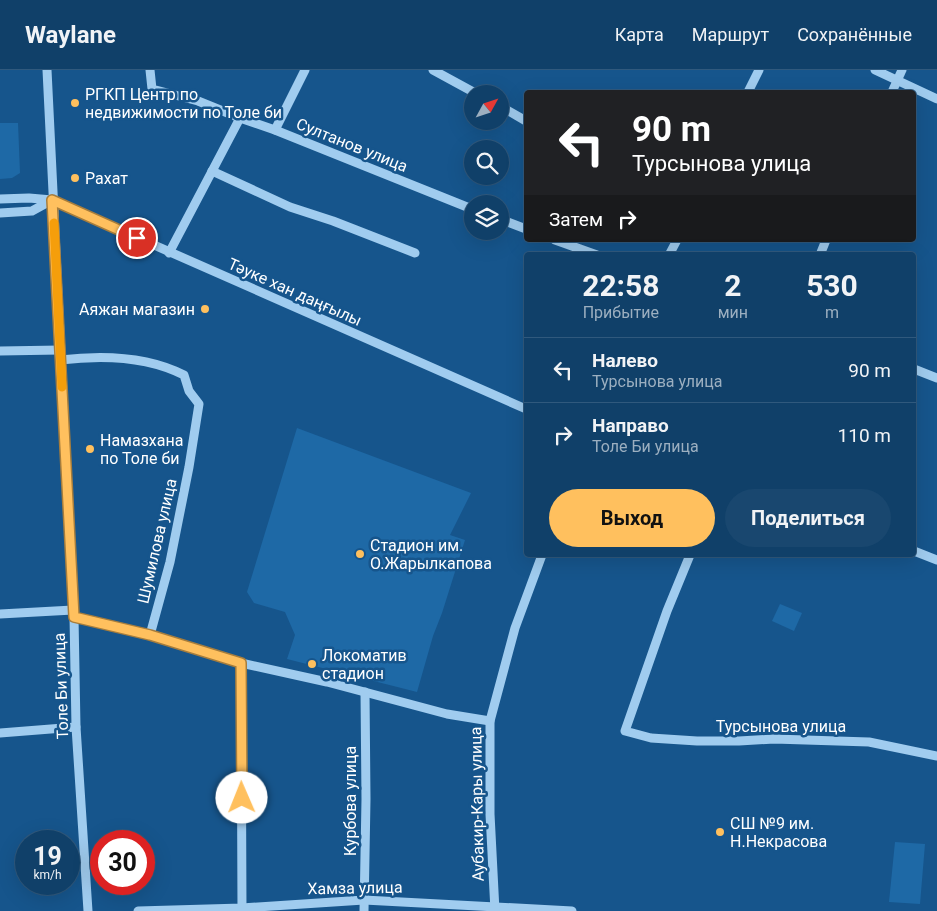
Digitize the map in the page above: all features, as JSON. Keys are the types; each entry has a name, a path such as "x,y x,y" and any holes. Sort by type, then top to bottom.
{"street":[{"name":"Толе Би улица","path":"46,70 73,613 76,727 88,911"},
{"name":"Султанов улица","path":"150,70 152,89 198,101 464,206"},
{"path":"275,130 305,70"},
{"path":"433,70 464,87"},
{"path":"749,90 759,70"},
{"path":"875,70 937,99"},
{"path":"893,90 902,70"},
{"path":"509,111 524,120"},
{"path":"169,253 240,118"},
{"path":"212,171 290,207 333,221 415,254"},
{"name":"Тәуке хан даңғылы","path":"0,199 29,198 52,200 524,408"},
{"path":"0,213 32,212 52,200"},
{"path":"509,222 524,228"},
{"path":"561,242 589,252"},
{"path":"0,351 60,350"},
{"name":"Шумилова улица","path":"60,360 122,358 168,367 184,375 188,391 199,404 189,467 170,562 150,635"},
{"path":"916,370 937,378"},
{"path":"916,552 937,560"},
{"name":"Аубакир-Кары улица","path":"495,908 490,814 490,721 515,628 541,557"},
{"name":"Турсынова улица","path":"689,557 667,611 624,731 651,738 697,741 774,739 869,742 937,756"},
{"path":"0,614 73,613 241,663 365,692 447,714 490,721"},
{"path":"241,663 242,909"},
{"name":"Курбова улица","path":"364,911 365,692"},
{"path":"0,733 76,727"},
{"name":"Хамза улица","path":"138,911 242,909 364,900 572,911"}],"shaded area":[{"path":"0,123 18,123 20,173 12,178 0,179"},
{"name":"Стадион им. О.Жарылкапова","path":"297,428 471,493 450,535 465,540 433,636 417,692 287,659 295,635 285,612 254,603 247,592"},
{"path":"780,604 802,613 794,631 772,621"},
{"path":"895,842 925,844 920,904 889,902"}],"slow traffic":[{"path":"54,223 62,387"}],"place":[{"name":"РГКП Центр по недвижимости по Толе би","path":"75,103"},
{"name":"Рахат","path":"75,178"},
{"name":"Аяжан магазин","path":"205,309"},
{"name":"Намазхана по Толе би","path":"90,449"},
{"name":"Стадион им. О.Жарылкапова","path":"360,554"},
{"name":"Локоматив стадион","path":"312,664"},
{"name":"СШ №9 им. Н.Некрасова","path":"720,832"}],"route":[{"path":"137,238 52,200 74,617 150,635 241,663 242,798"}]}
